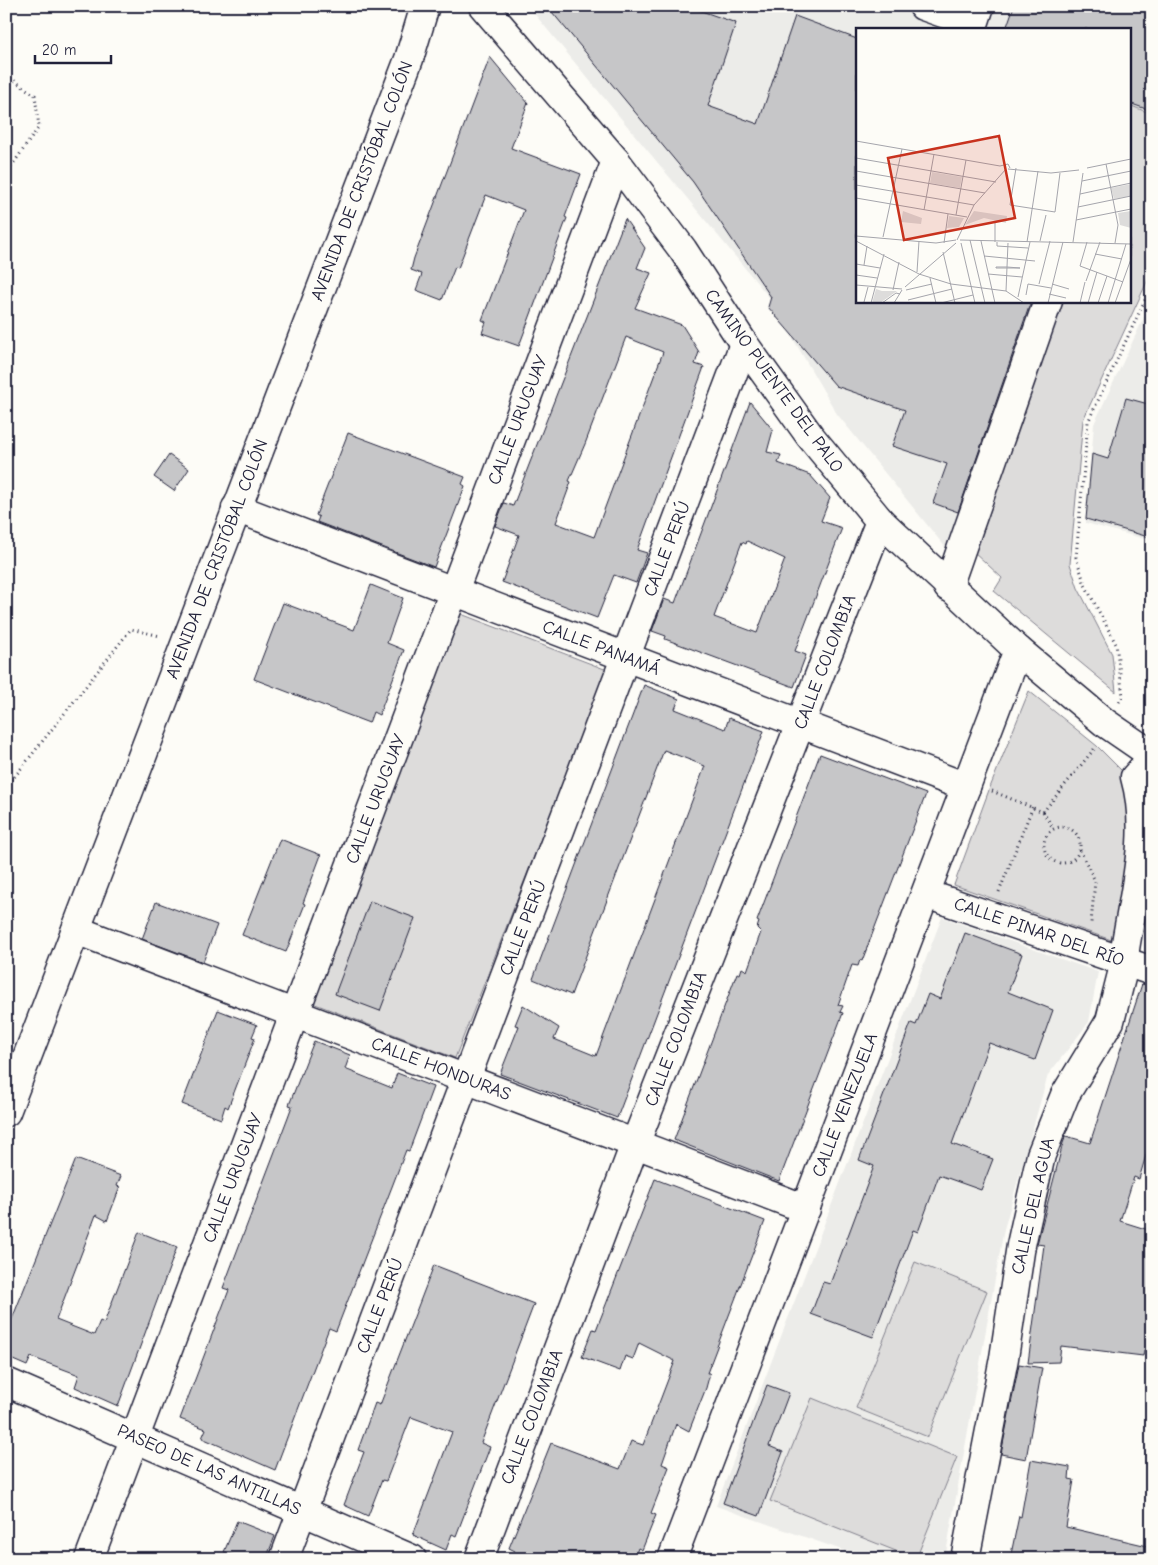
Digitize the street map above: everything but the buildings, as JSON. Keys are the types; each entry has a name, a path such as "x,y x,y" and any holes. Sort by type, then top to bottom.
{"street":[{"name":"AVENIDA DE CRISTÓBAL COLÓN","path":"6,1112 409,59 425,6"},
{"name":"CAMINO PUENTE DEL PALO","path":"483,6 616,161 683,250 744,344 810,436 880,521 948,587 1018,650 1102,732 1151,754"},
{"path":"922,6 977,15"},
{"name":"CALLE URUGUAY","path":"89,1559 616,161"},
{"path":"948,587 1048,302"},
{"name":"CALLE PERÚ","path":"284,1559 744,344"},
{"name":"CALLE PANAMÁ","path":"236,508 800,724 978,788"},
{"name":"CALLE COLOMBIA","path":"479,1559 635,1144 880,521"},
{"name":"CALLE VENEZUELA","path":"672,1559 926,894 978,788 1018,650"},
{"name":"CALLE DEL AGUA","path":"965,1559 1004,1358 1021,1245 1041,1155 1065,1094 1110,1020 1125,962 1142,833 1142,800 1135,777 1151,754"},
{"name":"CALLE PINAR DEL RÍO","path":"926,894 1152,971"},
{"name":"CALLE HONDURAS","path":"76,930 806,1209"},
{"name":"PASEO DE LAS ANTILLAS","path":"6,1382 412,1559"}],"path":[{"path":"6,75 35,95 39,127 6,174"},
{"path":"1043,812 1102,732 1123,696 1116,644 1085,585 1076,556 1088,422 1152,285"},
{"path":"6,781 12,780 131,629 185,642"},
{"path":"978,788 1033,806 1043,812 1053,828"},
{"path":"996,899 1033,806"},
{"path":"1080,850 1077,856 1067,862 1055,862 1046,854 1044,843 1048,832 1059,826 1071,828 1079,838 1080,850 1095,881 1090,932"}],"shaded area":[{"path":"528,6 1152,6 1152,114 1130,105 1130,28 856,28 856,302 1034,302 946,548 837,414 768,296"},
{"path":"1130,105 1152,114 1152,271 1083,420 1070,564 1078,588 1112,654 1116,692 994,591 1002,578 957,536 1040,302 1130,302"},
{"path":"1152,300 1152,541 1086,523 1094,424"},
{"path":"461,614 607,670 455,1058 310,1002"},
{"path":"1029,691 1097,746 1131,780 1138,807 1120,943 954,885 989,790"},
{"path":"942,917 1098,972 1089,1022 1048,1075 1004,1229 945,1559 868,1559 716,1506"},
{"path":"915,1262 987,1291 928,1437 856,1408"},
{"path":"812,1398 957,1457 916,1559 770,1501"}]}
